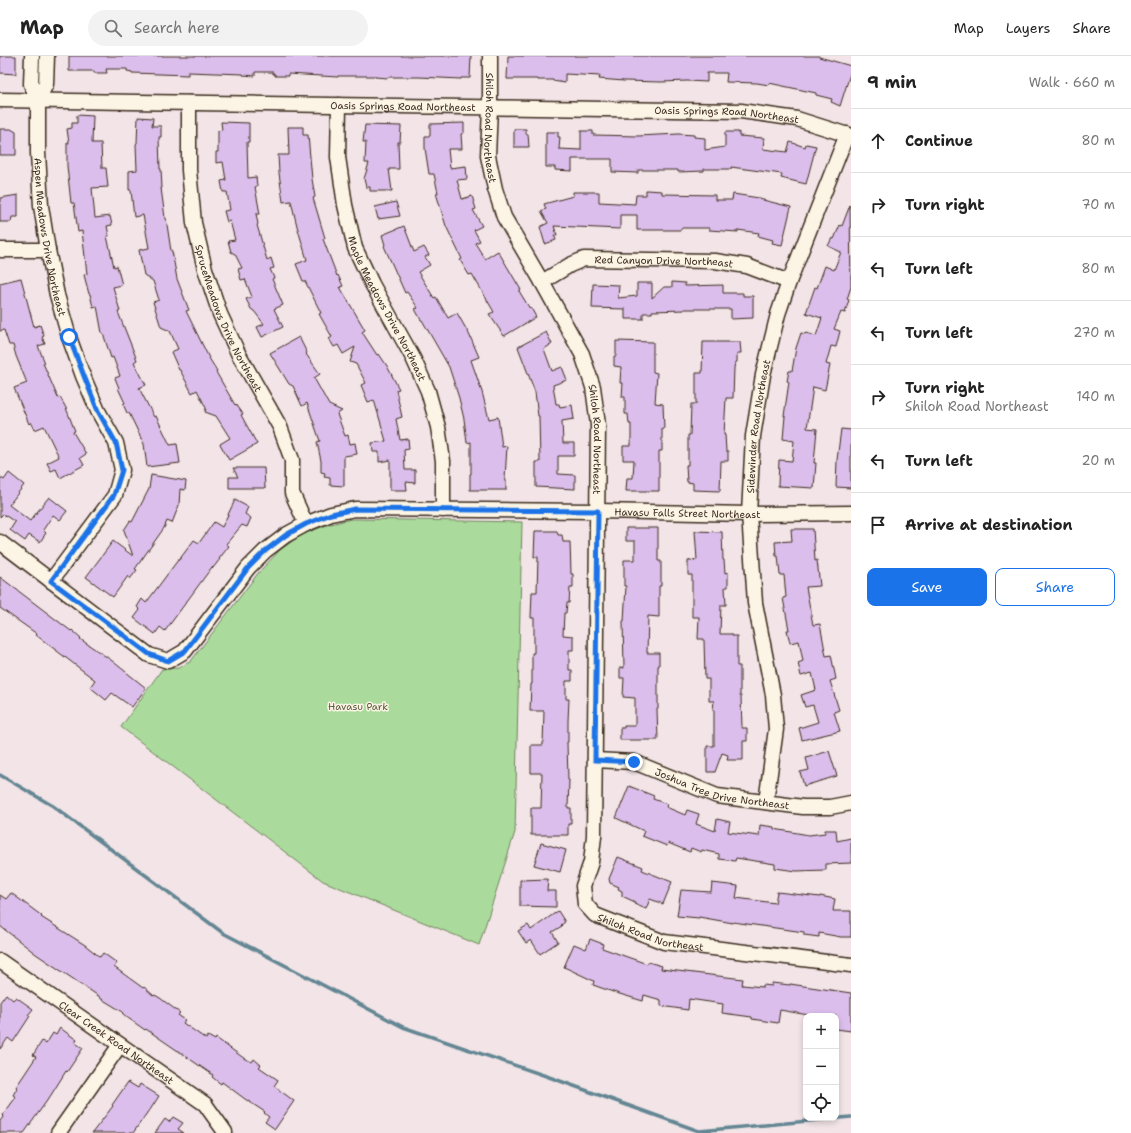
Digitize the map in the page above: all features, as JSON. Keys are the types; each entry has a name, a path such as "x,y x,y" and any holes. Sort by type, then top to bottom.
{"street":[{"name":"Aspen Meadows Drive Northeast","path":"32,56 31,84 38,100 38,153 41,198 48,250 57,295 69,337 84,376 98,411 116,443 122,470 114,495 51,581"},
{"name":"Aspen Meadows Drive Northeast","path":"38,100 46,84 47,56"},
{"name":"Shiloh Road Northeast","path":"490,56 488,156 495,189 504,217 582,354 593,387 598,425 594,836 591,862 583,886 585,904 595,915 664,942 851,965"},
{"name":"Oasis Springs Road Northeast","path":"0,100 741,111 797,118 849,135"},
{"name":"SpruceMeadows Drive Northeast","path":"189,103 188,170 194,223 205,269 220,314 238,353 280,427 292,460 292,493 306,524"},
{"name":"Maple Meadows Drive Northeast","path":"339,105 338,157 344,205 355,248 372,284 413,358 428,391 438,427 443,461 443,510"},
{"name":"Sidewinder Road Northeast","path":"766,802 776,729 773,695 755,603 749,514 753,436 763,375 778,314 789,282 849,135"},
{"path":"0,250 48,250"},
{"name":"Red Canyon Drive Northeast","path":"542,282 570,265 584,259 715,261 747,266 789,282"},
{"name":"Havasu Falls Street Northeast","path":"0,542 149,654 168,661 185,651 248,568 265,551 286,535 306,524 331,514 355,509 749,514 851,513"},
{"name":"Joshua Tree Drive Northeast","path":"595,760 634,762 717,796 803,807 830,806 851,803"},
{"name":"Clear Creek Road Northeast","path":"0,961 205,1104 225,1132"},
{"path":"58,1133 120,1045"}],"green space":[{"name":"Havasu Park","path":"351,519 522,522 515,832 479,945 323,881 121,727 162,669 179,668 191,661 259,572 280,550 301,535 327,525"}],"building":[{"path":"0,56 16,56 16,74 0,73"},
{"path":"69,56 471,56 470,78 461,79 419,77 388,78 375,76 338,77 288,74 288,76 275,76 273,72 255,72 255,76 243,74 188,72 188,75 132,73 127,71 127,69 106,69 107,73 94,73 94,71 69,71"},
{"path":"508,56 819,56 851,66 851,71 840,106 831,102 832,99 816,95 816,93 769,83 769,85 726,82 727,73 707,73 707,82 624,81 599,79 600,76 565,74 565,83 553,80 507,79"},
{"path":"77,115 93,116 92,143 101,143 102,168 106,168 108,187 92,188 95,218 110,216 112,225 107,226 109,236 107,236 114,267 117,266 122,285 113,287 120,311 118,312 137,360 134,362 146,385 139,388 154,417 156,416 170,445 177,444 180,463 147,467 144,444 123,404 125,403 115,378 120,376 113,357 111,358 102,333 97,306 93,307 89,294 84,275 87,274 82,231 78,232 74,203 71,203 67,166 67,143 69,143 67,129 72,128 72,123 77,123"},
{"path":"138,117 153,118 152,126 161,126 161,137 159,137 160,169 165,218 177,279 189,310 186,311 217,371 216,372 235,405 236,404 243,414 241,415 257,444 229,460 220,444 230,438 216,416 205,412 206,408 197,390 192,393 179,370 171,352 178,349 170,331 161,327 153,302 159,300 153,281 144,275 139,250 149,248 143,215 134,217 131,190 129,190 129,171 137,170 136,144"},
{"path":"221,122 249,123 249,142 247,142 248,178 256,177 257,186 255,187 260,214 256,214 257,225 267,260 271,258 274,268 270,269 274,278 272,279 283,305 274,309 283,327 262,337 257,327 264,324 251,309 246,299 252,297 245,279 241,280 238,269 242,268 235,254 231,252 228,241 235,240 230,221 227,222 224,211 230,210 227,192 223,192 221,181 226,180 223,162 216,163 216,152 218,152 218,131 222,130"},
{"path":"464,123 464,133 461,134 462,149 448,149 450,168 466,166 467,179 457,180 462,199 472,196 476,209 473,210 482,226 474,230 480,241 475,243 485,259 498,251 521,290 519,291 536,317 504,336 489,314 494,312 472,274 469,275 460,260 462,259 446,226 436,193 438,193 434,174 429,174 425,148 425,136 430,136 430,124"},
{"path":"365,125 401,126 400,142 398,142 399,169 389,169 392,191 370,191 370,187 366,187 364,179 369,163 365,163 366,142 363,142"},
{"path":"288,127 303,127 303,135 308,135 315,197 313,198 325,238 323,239 337,276 338,275 343,286 340,287 365,330 362,332 377,355 379,354 387,366 399,389 396,390 402,417 396,419 400,440 408,439 409,449 404,450 405,470 415,470 415,483 406,482 407,490 390,490 390,460 379,462 379,452 373,452 372,443 386,441 374,400 368,402 361,385 366,383 356,364 350,362 355,347 343,354 338,345 334,347 329,339 332,337 319,314 321,313 305,281 303,281 296,264 307,260 291,201 283,202 279,173 278,155 289,155"},
{"path":"0,129 11,129 16,132 16,155 0,155"},
{"path":"514,129 526,129 529,147 514,147"},
{"path":"581,131 593,131 593,135 694,135 694,137 705,138 705,150 725,147 725,132 739,132 739,136 764,138 763,149 787,152 790,142 805,147 806,144 816,146 806,184 781,178 782,174 731,167 731,169 704,169 704,171 678,172 678,170 638,170 638,173 612,172 612,159 572,159 572,171 555,170 555,167 546,167 546,132 558,132 558,137 560,137 559,149 581,150"},
{"path":"646,190 662,191 662,194 715,195 715,200 732,200 733,194 759,198 791,207 782,245 772,243 773,240 758,236 759,233 738,230 738,232 709,230 709,228 681,228 681,230 637,230 637,215 620,215 620,229 554,226 557,235 554,235 556,240 545,244 540,227 548,223 541,211 546,209 544,204 573,196 573,192 599,192 599,202 635,204 636,195 646,195"},
{"path":"18,195 18,217 12,217 11,222 0,222 0,198"},
{"path":"396,202 400,216 378,219 375,207"},
{"path":"850,205 851,287 847,299 849,300 845,313 841,312 834,329 840,331 836,347 831,346 826,364 830,365 825,390 813,387 807,428 817,429 814,463 816,463 814,488 778,486 779,460 792,461 794,441 783,439 789,371 792,371 796,348 801,333 816,336 822,318 806,313 815,287 817,288 825,266 834,270 841,252 828,246 832,238 834,239 840,225 842,226"},
{"path":"404,226 414,252 424,247 429,255 425,257 430,265 418,272 434,298 436,297 448,318 457,313 469,334 479,357 471,360 489,419 498,417 502,447 507,446 505,479 506,490 470,490 471,442 467,443 464,419 449,367 415,309 418,308 407,292 405,293 384,246 382,235"},
{"path":"21,278 34,327 40,325 44,336 42,337 45,344 38,346 45,363 43,363 58,398 60,397 66,408 75,431 73,432 86,454 80,458 84,465 60,478 56,469 51,471 47,463 59,457 44,426 35,430 31,422 29,424 14,388 27,383 13,345 9,345 4,330 0,331 0,283"},
{"path":"672,282 685,283 685,286 723,285 723,293 743,293 743,296 753,296 753,318 731,319 731,309 684,309 652,311 652,313 643,313 643,319 625,319 625,309 592,308 593,284 619,285 618,298 637,296 637,283 652,283 652,298 664,287 672,287"},
{"path":"546,332 552,344 544,349 552,371 562,367 567,380 553,385 556,404 559,404 560,407 572,405 574,419 562,421 563,443 574,443 574,456 558,456 558,474 575,475 575,489 536,487 536,462 540,462 539,416 535,392 518,347"},
{"path":"299,337 307,353 306,354 320,374 314,378 329,405 342,411 337,414 345,436 348,435 350,444 355,443 357,454 344,456 344,486 330,485 330,478 324,477 325,473 321,472 321,461 317,442 320,441 307,403 302,406 293,386 289,384 270,353"},
{"path":"616,341 653,342 653,372 657,373 655,403 663,404 664,429 662,429 662,451 659,451 659,491 626,491 627,478 633,478 634,460 623,460 623,446 631,446 631,424 629,424 628,414 625,414 625,397 622,397 623,383 620,383 621,367 614,366"},
{"path":"703,342 740,342 741,353 737,353 737,362 735,363 734,368 733,398 726,398 724,435 726,451 728,451 728,461 721,461 720,491 693,490 693,483 687,482 686,465 688,465 688,435 690,435 691,404 696,404 696,373 702,373"},
{"path":"841,429 851,430 851,488 836,487 837,460"},
{"path":"233,468 264,468 265,488 229,488 229,477 238,477"},
{"path":"9,473 24,485 9,505 30,521 49,497 67,511 60,520 53,515 43,530 46,533 40,542 29,535 25,541 10,530 15,522 3,514 0,517 0,477 4,480"},
{"path":"151,475 186,481 185,490 180,489 179,505 172,523 167,521 164,528 135,569 137,570 130,579 128,576 113,597 86,577 113,541 133,556 124,530 130,521 132,522 149,489"},
{"path":"235,500 248,507 245,514 251,518 247,527 242,525 226,544 229,546 220,559 213,568 212,567 165,631 160,627 155,634 134,618 140,610 137,607 142,599 146,603 194,540 199,543 214,522 222,527"},
{"path":"626,528 658,528 658,561 661,561 659,617 648,616 647,653 659,653 657,709 658,740 620,740 620,728 624,728 624,726 635,726 635,698 623,697 624,678 620,678 620,667 624,668 623,621 626,586 624,586 624,560 635,560 635,541 626,541"},
{"path":"791,529 813,529 815,561 817,560 820,586 806,587 813,625 820,624 826,656 831,655 836,679 830,681 839,710 834,712 840,731 802,740 799,728 818,722 813,705 805,707 801,695 816,690 812,673 801,676 798,663 803,661 799,641 790,643 783,598 786,597 784,575 780,575 778,556 776,556 775,542 792,541"},
{"path":"535,531 557,531 558,535 562,535 563,542 570,542 573,588 570,588 569,603 567,603 566,613 564,613 563,635 573,636 573,650 569,650 569,670 572,670 572,681 566,681 566,699 569,699 567,742 569,780 568,808 571,808 571,824 568,824 568,835 531,835 531,808 541,808 542,773 531,773 531,745 543,745 544,711 530,711 532,653 534,653 534,618 531,618 532,592 537,592 538,557 534,557"},
{"path":"695,531 722,532 723,560 725,573 728,572 728,587 725,587 726,605 721,605 720,634 732,634 732,636 737,636 737,666 740,666 742,728 747,728 747,741 743,741 743,760 727,760 728,755 722,753 715,772 707,772 707,746 714,746 714,701 709,701 709,679 705,679 704,639 698,639 699,617 692,617 692,575 688,575 688,561 697,560"},
{"path":"0,577 71,631 72,630 81,638 80,639 111,660 146,688 132,707 112,693 106,700 90,687 95,680 36,635 37,634 0,608"},
{"path":"829,751 837,776 804,786 800,772 809,770 806,758"},
{"path":"629,786 654,796 653,799 667,804 666,807 685,815 687,810 699,814 696,824 715,831 717,819 730,822 728,832 759,836 760,825 809,835 825,833 825,830 836,830 837,841 851,838 851,863 826,864 826,870 796,871 775,868 775,864 736,858 735,861 719,859 719,854 702,850 701,852 691,848 690,852 668,843 667,846 642,836 644,831 616,818"},
{"path":"541,843 566,850 560,872 534,865"},
{"path":"618,857 643,867 642,870 672,882 663,904 650,899 646,909 634,904 635,902 622,896 622,891 618,889 619,887 610,883 609,879"},
{"path":"548,879 547,891 556,891 556,907 520,906 520,880"},
{"path":"712,883 738,886 736,898 775,903 777,892 835,899 833,911 851,911 851,937 841,937 819,933 819,937 804,935 804,932 699,917 677,916 681,890 711,892"},
{"path":"11,893 42,916 41,917 85,945 100,957 103,953 117,963 114,967 180,1013 178,1015 185,1020 183,1023 206,1039 208,1036 215,1040 216,1038 245,1059 252,1062 254,1059 261,1065 259,1067 278,1080 274,1086 294,1101 275,1129 265,1122 269,1117 264,1113 265,1112 222,1082 221,1084 212,1077 213,1075 146,1029 145,1030 128,1018 122,1013 123,1012 36,954 0,926 0,895 6,899"},
{"path":"558,911 565,922 561,925 562,926 552,932 558,942 540,954 531,940 526,943 518,931 528,925 531,930"},
{"path":"590,939 603,944 602,948 647,964 648,962 662,966 661,969 743,979 742,985 763,987 763,985 772,986 772,983 790,984 851,993 851,1031 839,1029 839,1013 803,1014 780,1010 778,1023 752,1019 752,1017 722,1013 723,1004 689,999 688,1010 661,1006 661,1000 644,995 643,1001 613,992 593,985 594,981 564,967 574,944 586,949"},
{"path":"6,994 13,1000 16,997 33,1009 13,1042 8,1038 0,1049 0,1002"},
{"path":"60,1028 77,1040 75,1043 83,1048 24,1133 0,1133 0,1121 16,1097 13,1095 17,1088 16,1087 36,1057 33,1055 42,1041 46,1044 53,1033 56,1035"},
{"path":"128,1082 138,1088 140,1084 159,1096 150,1110 133,1133 92,1133 113,1106 112,1105"},
{"path":"173,1117 183,1123 178,1129 184,1133 155,1133 165,1119 169,1122"}],"waterway":[{"path":"0,775 53,806 223,933 403,1027 549,1077 699,1131 851,1117"}],"route":[{"path":"69,337 98,411 116,443 122,470 114,495 51,581 149,654 168,661 185,651 248,568 265,551 286,535 306,524 331,514 355,509 598,511 595,760 634,762"}]}
